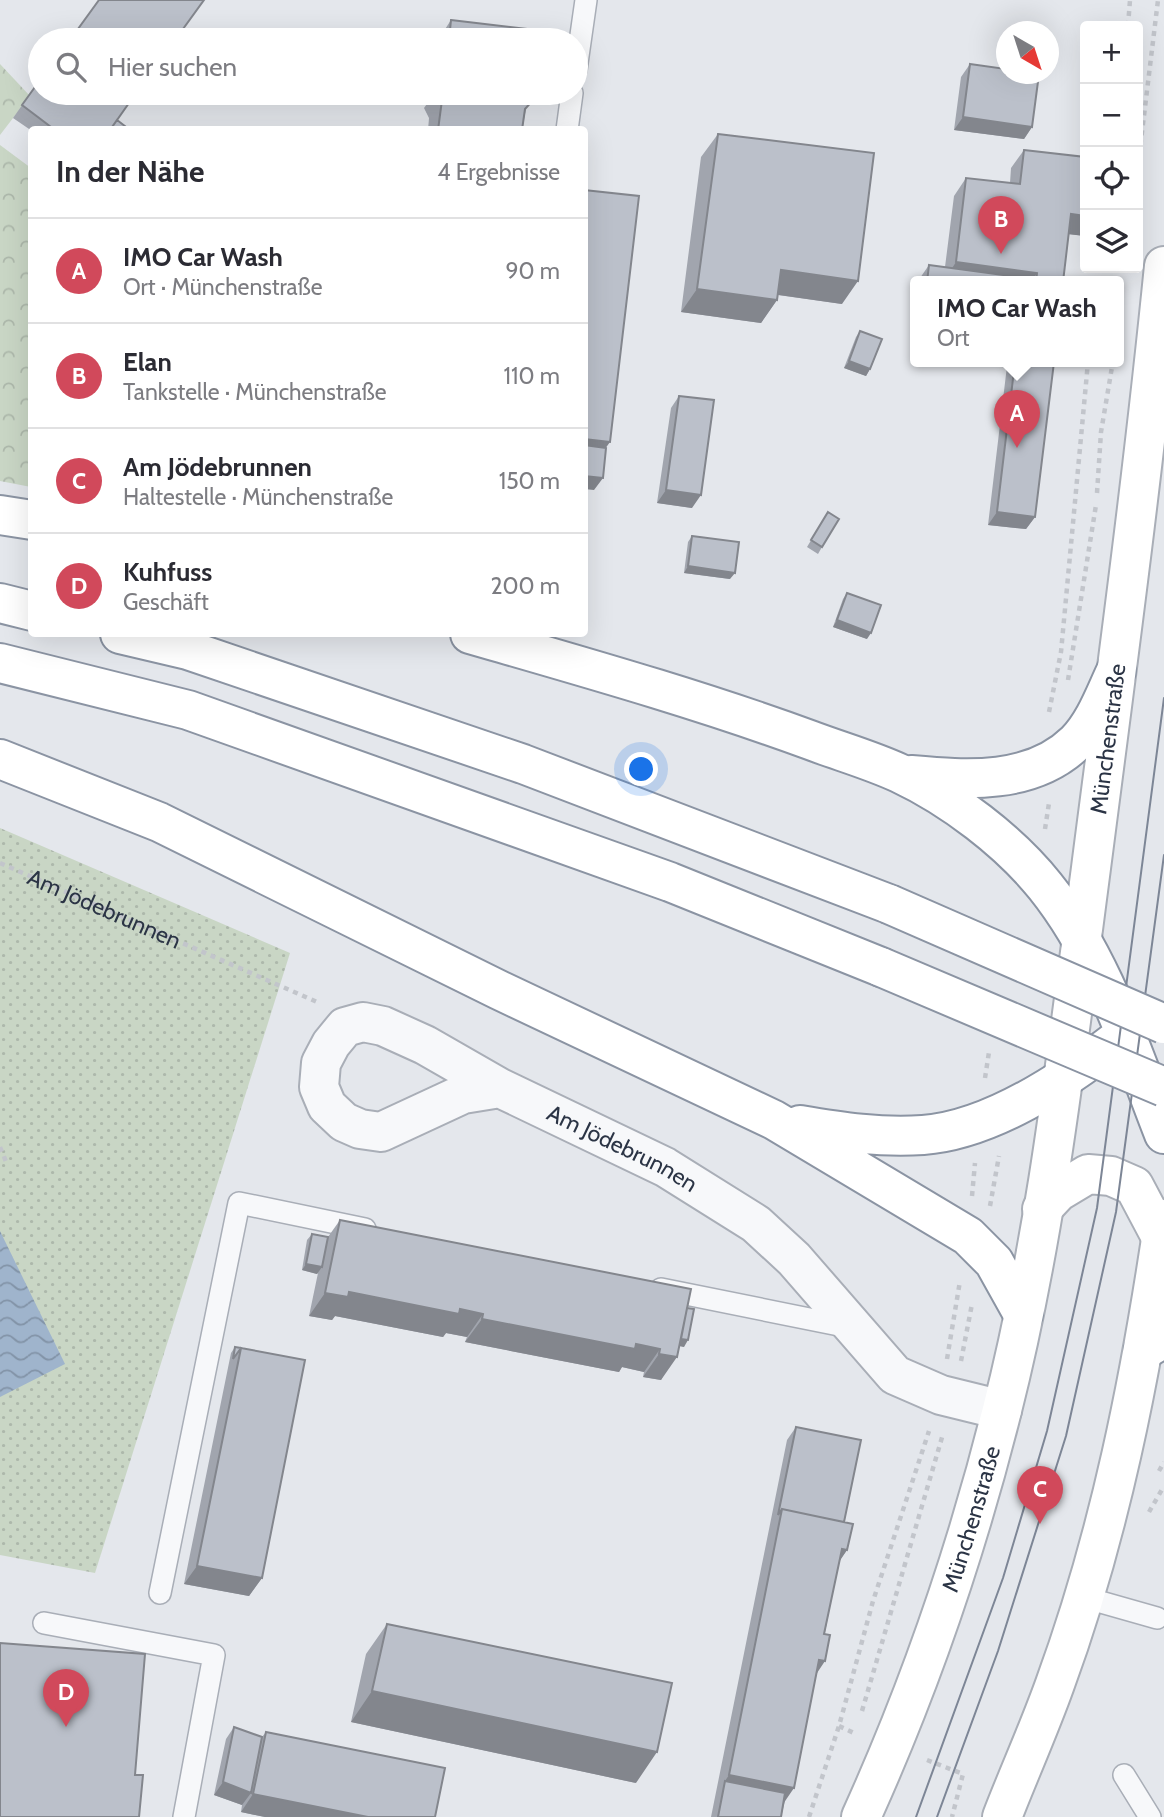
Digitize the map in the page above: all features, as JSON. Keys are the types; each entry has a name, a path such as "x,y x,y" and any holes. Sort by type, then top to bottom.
{"main road":[{"name":"Münchenstraße","path":"861,1817 891,1748 950,1588 1002,1410 1023,1314 1064,1081 1164,266"},
{"path":"0,515 28,519"},
{"path":"0,603 28,610"},
{"path":"133,637 188,650 523,764 889,904 1164,1024"},
{"path":"480,637 729,710 900,773 959,809 1019,859 1045,886 1081,939 1126,1033 1164,1134"},
{"path":"0,663 188,710 670,882 881,967 1164,1087"},
{"path":"900,773 963,780 1037,768 1076,741 1095,715 1116,671"},
{"path":"0,759 159,822 499,990 774,1120 968,1236 995,1262 1023,1314"},
{"path":"774,1120 856,1135 925,1135 980,1121 1064,1081 1164,1006"},
{"path":"1002,1817 1056,1684 1154,1344 1163,1228 1134,1186 1111,1176 1088,1174 1058,1192 1042,1209"}],"street":[{"path":"363,1023 345,1027 331,1044 321,1063 318,1087 327,1106 344,1122 360,1129 381,1132 463,1094 500,1088"},
{"name":"Am Jödebrunnen","path":"363,1023 383,1026 425,1045 500,1088 665,1167 756,1224 794,1259 895,1375 925,1390 1002,1410"}],"lane":[{"path":"582,28 586,0"},
{"path":"568,126 570,105"},
{"path":"160,1593 239,1203 389,1234"},
{"path":"635,1283 853,1328"},
{"path":"1083,1597 1157,1618"},
{"path":"44,1623 214,1655 184,1817"},
{"path":"1124,1774 1150,1817"}],"path":[{"path":"1128,21 1130,0"},
{"path":"1140,147 1157,0"},
{"name":"Am Jödebrunnen","path":"0,863 363,1023"},
{"path":"0,1147 7,1164"}],"green space":[{"path":"0,64 28,94 28,99 0,135"},
{"path":"0,145 28,166 28,486 0,481"},
{"path":"0,828 290,953 95,1573 0,1555"}],"water":[{"path":"0,1231 65,1364 0,1397"}],"building":[{"path":"99,0 204,0 184,28 79,28"},
{"path":"451,20 518,28 450,28"},
{"path":"970,64 996,68 996,84 1038,84 1032,127 963,117"},
{"path":"28,97 28,105 128,105 113,126 50,126 22,105"},
{"path":"441,105 529,105 525,109 523,126 439,126"},
{"path":"117,120 125,126 113,126"},
{"path":"718,134 874,153 858,281 781,270 777,300 697,289"},
{"path":"1024,150 1080,156 1080,215 1071,214 1064,276 1037,276 1037,273 956,262 966,178 1020,184"},
{"path":"588,190 639,196 610,442 588,439"},
{"path":"929,265 1011,276 928,276"},
{"path":"860,331 882,339 870,369 849,361"},
{"path":"1014,367 1053,367 1035,517 997,512"},
{"path":"679,396 714,400 701,495 666,490"},
{"path":"588,446 606,448 603,478 588,476"},
{"path":"828,512 839,519 822,547 811,540"},
{"path":"692,536 739,542 735,573 688,566"},
{"path":"847,593 881,605 871,633 837,620"},
{"path":"340,1220 691,1289 677,1357 659,1354 660,1349 636,1344 635,1349 482,1319 483,1314 460,1309 459,1314 349,1292 348,1297 325,1293"},
{"path":"312,1234 328,1237 322,1267 306,1264"},
{"path":"687,1308 694,1309 688,1340 681,1339"},
{"path":"235,1347 241,1348 233,1359"},
{"path":"241,1348 305,1360 262,1578 197,1566"},
{"path":"796,1427 861,1440 844,1522 782,1509 778,1515"},
{"path":"782,1509 853,1524 847,1550 842,1549 824,1634 830,1635 825,1661 819,1660 794,1788 729,1775"},
{"path":"387,1624 672,1683 657,1752 372,1691"},
{"path":"0,1643 145,1654 135,1775 143,1775 139,1817 0,1817"},
{"path":"234,1727 262,1737 251,1793 223,1782"},
{"path":"266,1732 445,1768 435,1817 368,1817 253,1794"},
{"path":"725,1781 785,1793 781,1817 718,1817"}],"tram line":[{"path":"916,1817 1003,1578 1047,1431 1097,1208 1164,698"},
{"path":"937,1817 998,1651 1066,1436 1116,1212 1164,855"}],"place":[{"name":"Elan","path":"1001,254"},
{"name":"IMO Car Wash","path":"1017,448"},
{"name":"Am Jödebrunnen","path":"1040,1524"},
{"name":"Kuhfuss","path":"66,1727"}]}
